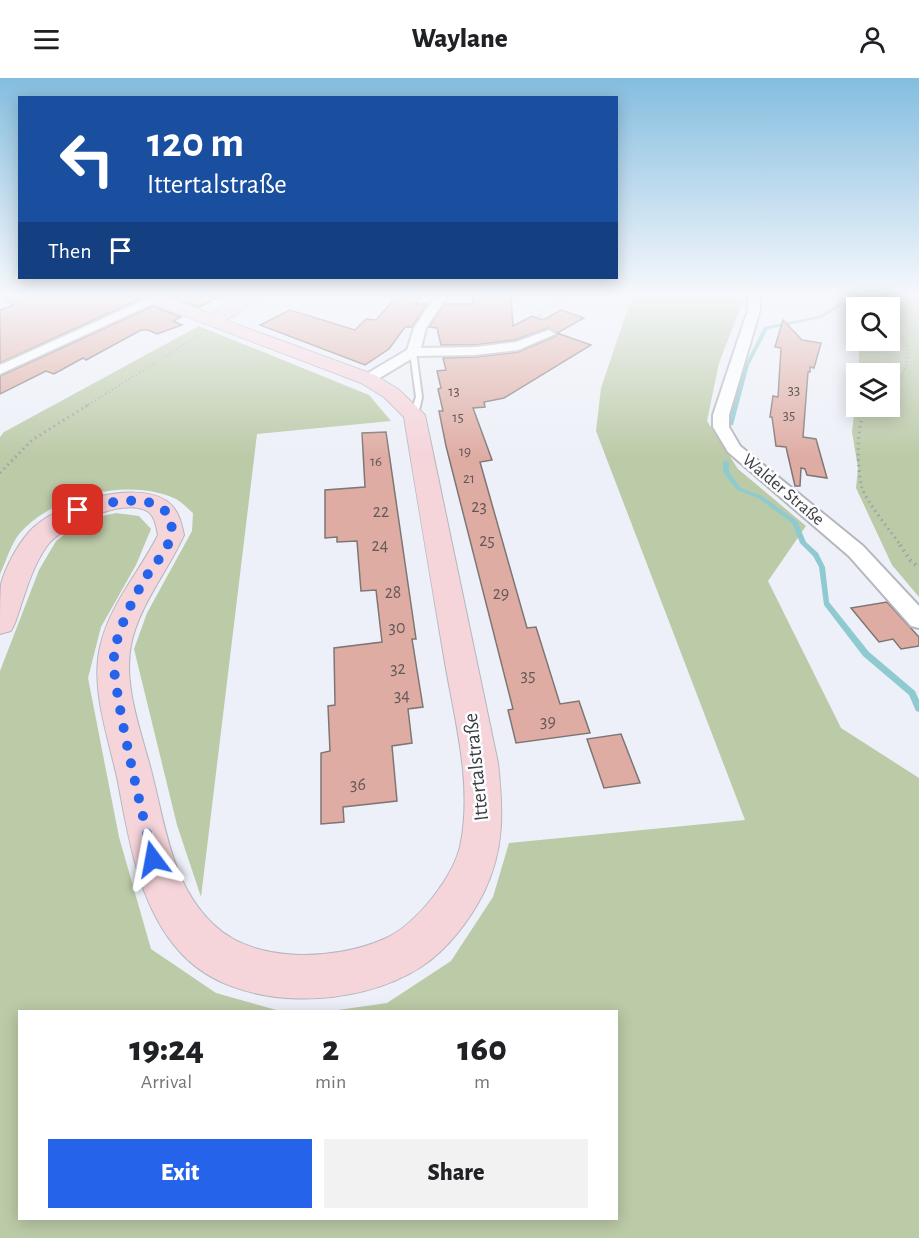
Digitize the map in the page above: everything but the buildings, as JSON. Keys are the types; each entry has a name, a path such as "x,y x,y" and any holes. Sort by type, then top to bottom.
{"main road":[{"path":"290,350 368,379 391,393 414,416"},
{"name":"Ittertalstraße","path":"0,622 32,550 43,534 56,522 78,510 121,501 152,504 168,514 172,524 171,535 133,600 115,645 114,670 123,727 153,859 176,913 196,939 226,960 267,975 309,976 358,970 403,952 438,922 459,894 474,867 482,839 484,808 480,763 414,416"}],"street":[{"path":"0,370 42,350"},
{"path":"368,379 413,352 482,350"},
{"name":"Walder Straße","path":"741,350 721,415 721,427 734,449 856,551 919,620"}],"lane":[{"path":"413,352 419,398 414,416"}],"path":[{"path":"0,472 32,440 171,350"},
{"path":"900,377 909,366 910,359 907,350"},
{"path":"861,417 858,433 862,489 909,559 919,568"}],"green space":[{"path":"155,350 258,350 369,395 391,421 257,434 201,897 177,825 134,649 147,613 192,531 193,513 176,499 137,490 115,490 72,500 34,520 20,533 11,547 0,574 0,437 4,432"},
{"path":"614,350 724,350 719,363 707,421 738,469 806,526 768,581 841,728 919,778 919,1238 0,1238 0,671 39,570 56,541 84,520 116,513 139,516 151,529 136,565 101,627 88,678 119,837 151,949 216,993 276,1010 18,1010 18,1220 618,1220 618,1010 338,1010 387,1003 451,961 493,897 509,843 745,820 596,431 601,388"},
{"path":"919,350 919,597 892,565 856,488 858,468 852,432 854,417 900,417 900,363 859,363 859,351"}],"waterway":[{"path":"730,425 747,365 755,350"},
{"path":"726,462 726,472 739,489 760,497 795,522 803,543 816,555 822,567 826,603 866,654 912,693 919,709"}],"route":[{"path":"78,510 100,504 136,501 152,504 161,509 168,514 172,524 166,548 133,600 115,645 114,670 123,727 153,859"}]}
